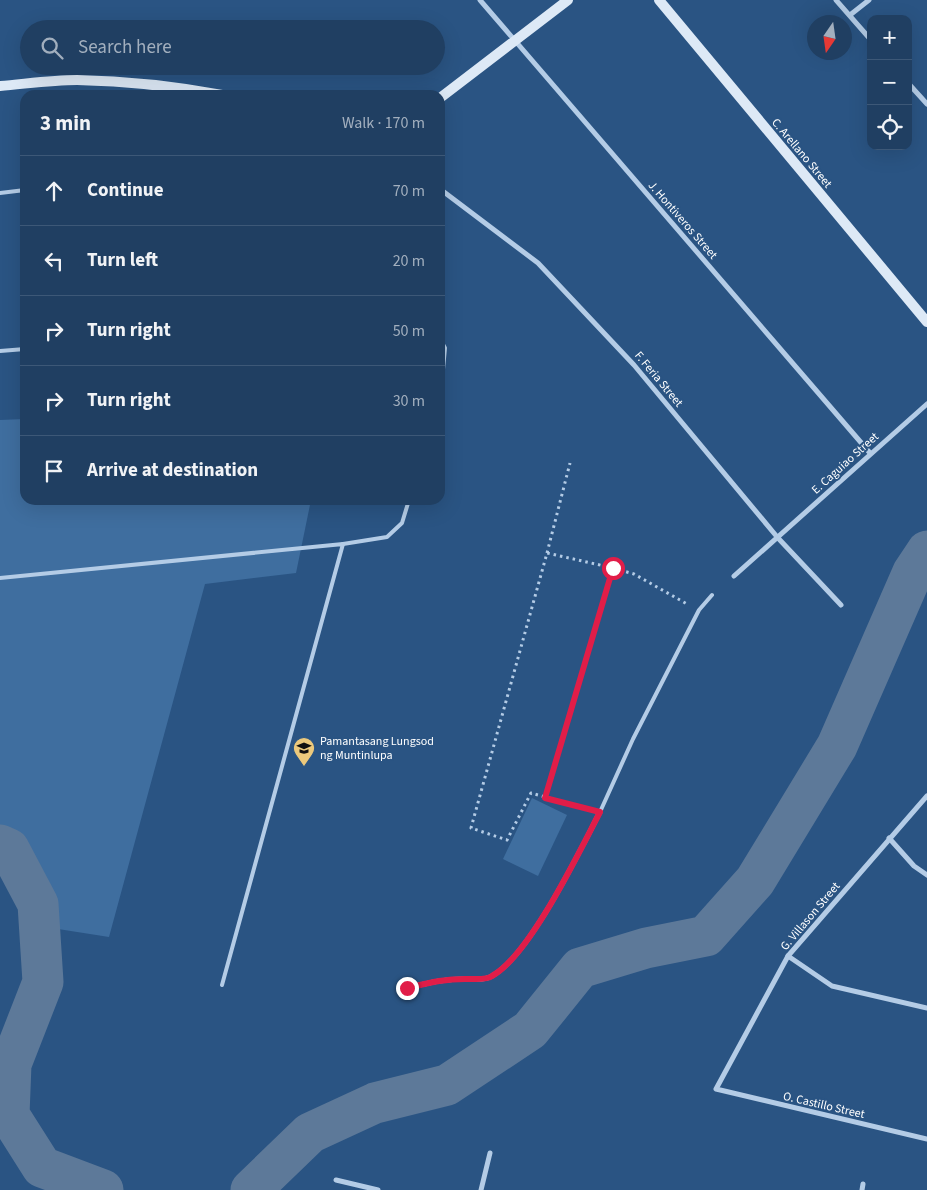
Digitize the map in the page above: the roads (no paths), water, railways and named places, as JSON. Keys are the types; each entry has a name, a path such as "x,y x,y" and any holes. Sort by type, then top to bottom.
{"street":[{"name":"J. Hontiveros Street","path":"480,0 870,453"},
{"path":"445,94 568,0"},
{"name":"C. Arellano Street","path":"659,0 927,322"},
{"path":"836,0 850,15 869,0"},
{"path":"852,17 867,35"},
{"path":"0,86 74,80 123,82 197,90"},
{"path":"912,87 927,104"},
{"name":"F. Feria Street","path":"445,193 538,263 634,365 778,538 841,605"},
{"name":"E. Caguiao Street","path":"734,576 927,404"},
{"name":"G. Villason Street","path":"716,1089 788,956 927,796"},
{"path":"407,988 450,978 491,977 505,966 526,940 553,898 600,812"},
{"path":"889,838 914,866 927,875"},
{"path":"788,956 832,986 927,1008"},
{"name":"O. Castillo Street","path":"716,1089 927,1140"},
{"path":"481,1190 490,1153"},
{"path":"336,1180 378,1190"}],"lane":[{"path":"0,193 20,191"},
{"path":"0,351 20,349"},
{"path":"0,578 343,544 387,537 402,523 407,505"},
{"path":"222,985 343,544"},
{"path":"600,812 633,739 699,610 712,595"}],"waterway":[{"path":"251,1190 310,1133 375,1103 447,1085 530,1030 580,968 646,948 706,936 755,881 837,746 913,572 927,551"},
{"path":"0,845 9,849 38,904 43,982 11,1064 9,1115 42,1167 103,1190"}],"place":[{"name":"Pamantasang Lungsod ng Muntinlupa","path":"304,767"}]}
